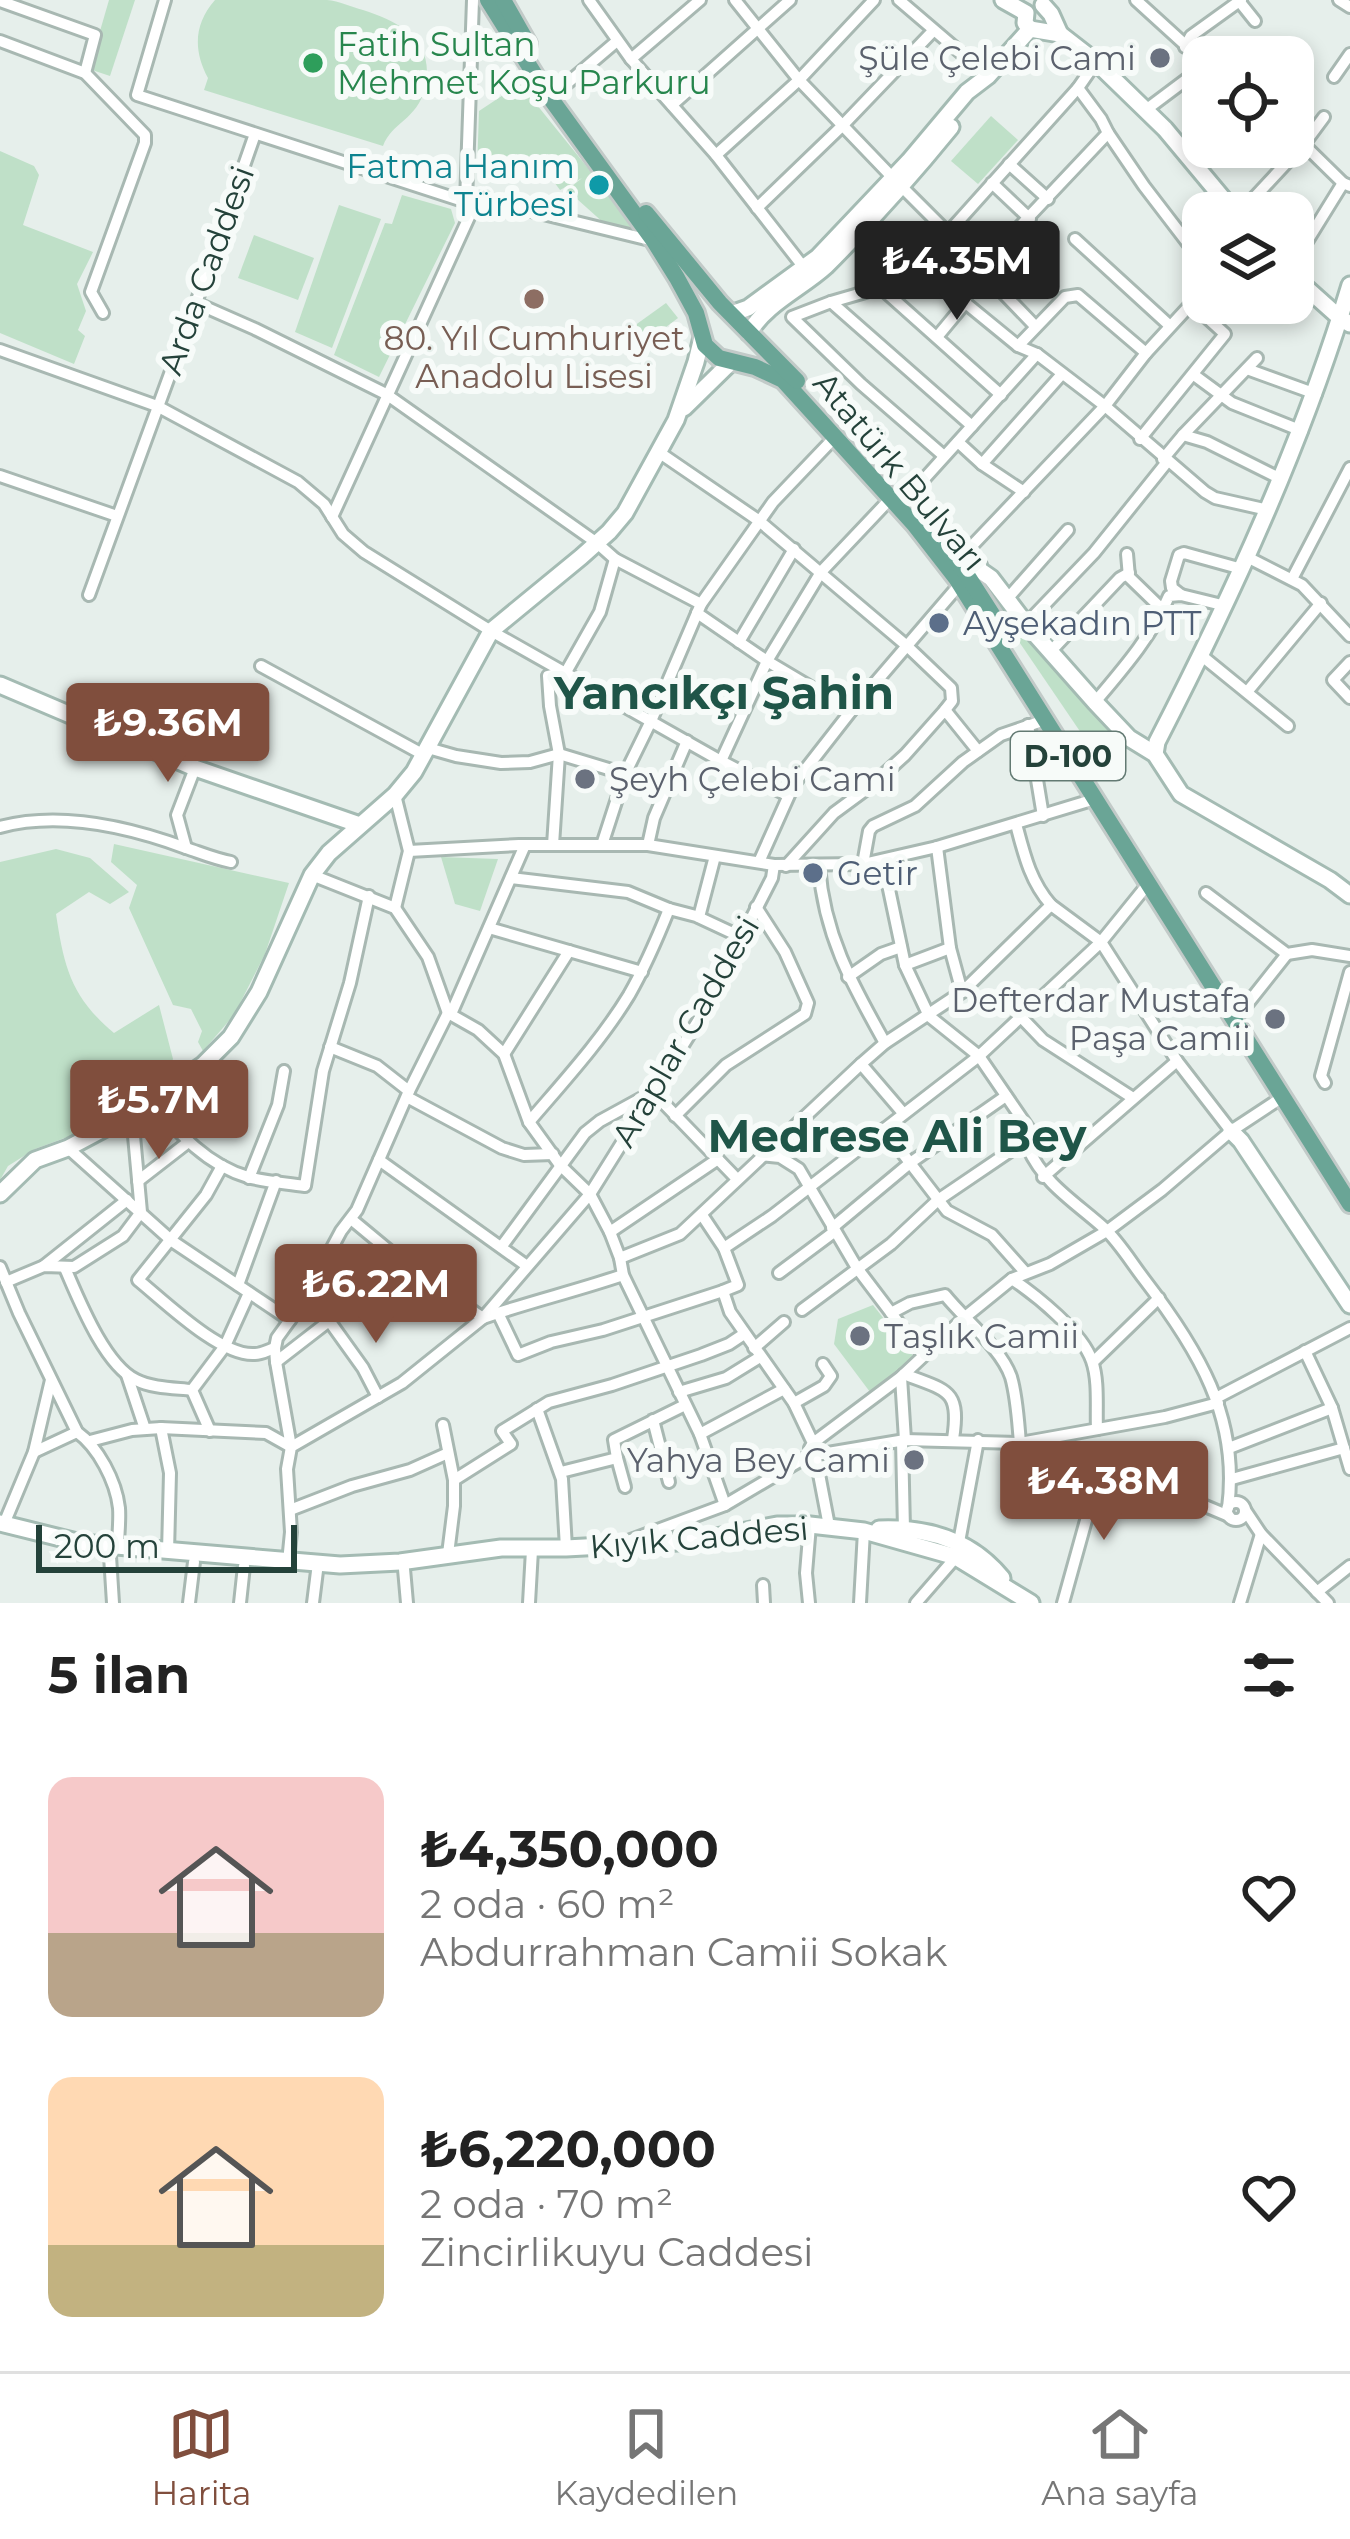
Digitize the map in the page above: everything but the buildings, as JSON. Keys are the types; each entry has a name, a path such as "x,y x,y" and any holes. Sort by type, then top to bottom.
{"main road":[{"name":"Atatürk Bulvarı","path":"488,0 542,88 653,242 696,313 712,353 783,380 898,499 959,550 981,596 1350,1185"},
{"name":"Atatürk Bulvarı","path":"503,0 556,92 664,236 898,499 960,584 1036,722 1095,799 1350,1204"},
{"path":"1004,0 1031,24 1060,34 1096,62 1182,151"},
{"path":"676,420 745,346 749,332 764,314 897,182 967,92 988,76 1031,24 1035,4 1046,6 1060,34"},
{"path":"1197,168 1218,192"},
{"path":"0,1194 35,1160 132,1114 213,1056 259,992 312,875 328,853 395,795 426,752 491,631 597,543 625,513 676,420 702,337 711,323 748,308 808,273"},
{"path":"1156,754 1157,742 1226,606 1302,431 1345,321 1350,284"},
{"path":"1314,294 1345,321"},
{"path":"959,550 991,578 1050,652 1129,738 1156,754 1181,794 1350,895"},
{"path":"0,685 195,768 360,825"},
{"path":"1231,1131 1350,1305"},
{"name":"Kıyık Caddesi","path":"115,1553 364,1564 501,1548 696,1541 777,1525 830,1526 957,1549"},
{"name":"Kıyık Caddesi","path":"1,1526 115,1553 316,1571 368,1573 532,1550"},
{"name":"Kıyık Caddesi","path":"864,1531 904,1529 957,1549 1031,1603"}],"street":[{"path":"165,0 137,94 470,203 527,210 653,242"},
{"path":"332,518 470,203 473,0"},
{"path":"631,59 700,0"},
{"path":"735,0 842,127 947,232"},
{"path":"672,105 790,0"},
{"path":"716,155 800,80 874,0"},
{"path":"899,0 988,76"},
{"path":"1136,0 1182,44"},
{"path":"1212,0 1222,14"},
{"path":"1340,0 1350,7"},
{"path":"0,1 95,35 85,73"},
{"path":"1191,36 1240,1 1255,22"},
{"path":"596,3 631,59 716,155 808,273"},
{"path":"757,208 933,31"},
{"path":"0,40 85,73 146,134 91,292 103,313"},
{"path":"556,92 617,41"},
{"path":"1334,77 1350,54"},
{"path":"944,456 792,317 880,287 919,265 1096,62"},
{"path":"1147,110 1182,81"},
{"path":"1078,88 1182,236"},
{"path":"1314,131 1324,118"},
{"name":"Arda Caddesi","path":"89,595 255,134"},
{"path":"937,337 981,270 1108,134"},
{"path":"1314,153 1347,184 1314,233"},
{"path":"1009,164 1048,199"},
{"path":"1257,192 1281,168"},
{"path":"992,183 1030,219"},
{"path":"1075,239 1169,326"},
{"path":"919,265 1018,346 1037,354 1105,406 1215,498 1268,510"},
{"path":"981,270 1035,326"},
{"path":"880,287 1001,394"},
{"path":"1018,346 1066,297 1078,295 1146,353"},
{"path":"831,302 972,426"},
{"path":"196,303 386,394 615,559 699,608 767,661 851,711"},
{"path":"959,550 1024,492 1105,406 1182,314"},
{"path":"1140,439 1225,334 1214,324"},
{"path":"0,350 157,406 298,482 324,504 343,534 364,553 491,631 787,795"},
{"path":"721,761 767,661 821,572 958,442 1037,354"},
{"path":"1027,625 1094,553 1183,434 1257,358"},
{"path":"1247,369 1316,394"},
{"path":"982,464 1062,374"},
{"path":"1194,375 1232,403 1302,431"},
{"path":"1183,434 1281,479"},
{"path":"602,845 625,774 699,608 758,520 835,437"},
{"path":"958,442 1024,492"},
{"path":"660,453 758,520 907,646 951,688 952,701 945,710 978,751"},
{"path":"1292,580 1350,468"},
{"path":"0,476 117,516"},
{"path":"1008,598 1068,530"},
{"path":"740,642 794,549"},
{"path":"1127,554 1129,577 1163,610"},
{"path":"1181,595 1171,581 1179,555 1245,563 1302,585 1350,636"},
{"path":"566,672 600,611 615,559"},
{"path":"1050,652 1129,573"},
{"path":"759,862 787,795 851,711 960,584"},
{"path":"1095,702 1128,663 1169,596 1226,606"},
{"path":"1247,692 1321,603"},
{"path":"533,654 547,682 560,754 553,845"},
{"path":"1202,656 1288,726"},
{"path":"1350,662 1333,680 1350,698"},
{"path":"261,666 426,752 501,763 560,754 625,774"},
{"path":"547,682 552,673 566,672"},
{"name":"Araplar Caddesi","path":"483,1318 590,1195 703,1013 780,866 834,813 905,755 945,710"},
{"path":"863,864 873,826 915,806 1001,735 1036,722 1043,816"},
{"path":"648,845 654,818 687,741"},
{"path":"186,848 177,814 195,768"},
{"path":"395,795 410,851 395,908"},
{"path":"410,851 648,845 780,866 863,864 937,848 1095,799"},
{"path":"0,827 49,820 83,823 120,829 231,862"},
{"path":"1016,824 1039,891 1101,942 1177,1061 1231,1131"},
{"path":"288,1562 291,1448 276,1355 278,1338 358,1210 525,845"},
{"path":"937,848 950,948 962,992"},
{"path":"698,917 715,856"},
{"path":"884,861 905,965 929,1016 979,1057 1031,1132 1028,1148 1043,1178 1107,1231 1195,1349 1217,1400 1229,1448 1229,1514"},
{"path":"819,866 826,914 848,977 885,1043"},
{"path":"312,875 395,908 428,957 450,1014 478,1030 504,1054 530,1122 556,1160 590,1195 610,1232 623,1275 700,1434 725,1505"},
{"path":"511,878 628,892 741,937"},
{"path":"724,1248 979,1057 1101,942 1148,884"},
{"path":"1206,893 1287,954"},
{"path":"151,1101 187,1142 222,1166 249,1178 304,1186 323,1071 350,983 369,896"},
{"path":"620,1258 680,1234 861,1064 962,992 1051,905"},
{"path":"675,1115 726,1065 805,1014 808,1003 785,952 756,907"},
{"path":"530,1122 592,1048 642,972 669,909"},
{"path":"489,928 642,972"},
{"path":"848,977 880,954 901,947"},
{"path":"905,965 950,948"},
{"path":"1241,1012 1287,954 1312,950 1350,956"},
{"path":"504,1054 569,951"},
{"path":"1325,1083 1321,1076 1350,972"},
{"path":"1020,1016 1043,1040 1132,1098"},
{"path":"330,1047 377,1066 408,1094 502,1148 556,1160"},
{"path":"1043,1178 1177,1061"},
{"path":"861,1064 903,1113"},
{"path":"249,1178 278,1105 284,1072"},
{"path":"502,1246 556,1160 585,1132 653,1093 737,1179"},
{"path":"779,1273 910,1162 1006,1096"},
{"path":"623,1544 725,1505 810,1452 1018,1275 1050,1264 1107,1231 1231,1131 1284,1096"},
{"path":"44,1266 74,1267 123,1236 141,1212 132,1114"},
{"path":"884,1129 947,1211 992,1234 1018,1275 1093,1361 1096,1429"},
{"path":"802,1310 891,1244 938,1200 1028,1139"},
{"path":"138,1180 187,1142"},
{"path":"68,1148 172,1241 290,1320"},
{"path":"761,1155 793,1163 857,1268 923,1355"},
{"path":"610,1232 718,1159"},
{"path":"379,1160 527,1266"},
{"path":"222,1166 172,1241 137,1280 225,1346 254,1355 276,1355 330,1322 404,1262"},
{"path":"192,1390 225,1346 276,1180"},
{"path":"6,1282 44,1266 127,1200"},
{"path":"498,1313 518,1354 738,1286 724,1248 702,1215"},
{"path":"350,1219 483,1318"},
{"path":"0,1267 77,1432 90,1442 113,1484 119,1508 113,1603"},
{"path":"65,1268 85,1313 127,1374 138,1382 192,1390"},
{"path":"291,1448 402,1383 483,1318 623,1275"},
{"path":"723,1292 730,1312 794,1403 830,1526"},
{"path":"891,1313 945,1294 1010,1373 1020,1443"},
{"path":"1093,1361 1159,1298"},
{"path":"330,1322 378,1397"},
{"path":"625,1487 614,1439 726,1378 784,1322"},
{"path":"1020,1443 1165,1418 1217,1400 1350,1328"},
{"path":"454,1480 511,1444 502,1431 549,1402 666,1367 745,1334"},
{"path":"1305,1351 1332,1408 1350,1469"},
{"path":"794,1403 824,1386 831,1376 823,1364"},
{"path":"127,1374 145,1429"},
{"path":"902,1376 946,1391 957,1415 953,1439"},
{"path":"902,1376 904,1529"},
{"path":"1,1526 34,1452 51,1380"},
{"path":"700,1434 784,1389"},
{"path":"192,1390 210,1431"},
{"path":"1229,1448 1332,1408"},
{"path":"537,1409 560,1472 566,1549"},
{"path":"653,1420 669,1482"},
{"path":"443,1425 454,1480 448,1554"},
{"path":"90,1442 161,1428 266,1433 291,1448"},
{"path":"161,1428 170,1473 168,1552"},
{"path":"34,1452 77,1432"},
{"path":"810,1452 903,1440 1020,1443 1229,1514 1252,1532 1256,1550"},
{"path":"916,1603 957,1549 978,1440"},
{"path":"1232,1479 1344,1448"},
{"path":"290,1510 448,1453"},
{"path":"560,1472 617,1458"},
{"path":"1063,1603 1100,1469"},
{"path":"1232,1479 1261,1534 1328,1603"},
{"path":"1229,1514 1234,1502 1244,1507"},
{"path":"809,1603 810,1525"},
{"path":"860,1603 864,1531"},
{"path":"1240,1603 1261,1534"},
{"path":"529,1603 532,1550"},
{"path":"189,1603 194,1562"},
{"path":"240,1603 244,1566"},
{"path":"404,1569 406,1603"},
{"path":"1317,1592 1348,1569"},
{"path":"313,1603 316,1571"},
{"path":"763,1585 764,1603"}],"green space":[{"path":"109,0 135,0 110,76 89,69"},
{"name":"Fatih Sultan Mehmet Koşu Parkuru","path":"215,0 327,0 390,21 412,36 425,58 421,99 383,146 204,90 208,78 198,38 203,18"},
{"path":"520,84 638,230 606,225 567,190 582,178 560,190 534,155 505,178 494,167 477,171 479,111"},
{"path":"991,116 1018,140 978,184 951,161"},
{"path":"0,151 34,166 39,175 23,225 93,252 77,284 86,311 78,330 85,336 74,364 0,333"},
{"path":"402,195 451,209 455,223 379,377 334,355 385,223 392,224"},
{"path":"339,205 381,219 332,348 295,332"},
{"path":"254,235 314,258 298,300 238,278"},
{"path":"666,303 678,318 646,342 634,326"},
{"path":"1005,604 1122,735 1094,752 994,605"},
{"path":"114,844 289,883 265,954 234,1015 203,1051 198,1042 202,1031 191,1009 173,1005 129,908 137,885 111,862"},
{"path":"56,849 90,858 129,892 110,904 89,892 56,914 62,950 79,994 114,1033 159,1005 173,1059 165,1078 108,1122 35,1149 8,1166 0,1180 0,862"},
{"path":"441,857 498,859 480,911 455,904"},
{"path":"873,1305 914,1357 870,1392 834,1344 838,1319"}],"place":[{"name":"Şüle Çelebi Cami","path":"1160,58"},
{"name":"Fatih Sultan Mehmet Koşu Parkuru","path":"313,63"},
{"name":"Fatma Hanım Türbesi","path":"599,185"},
{"name":"80. Yıl Cumhuriyet Anadolu Lisesi","path":"534,299"},
{"name":"Ayşekadın PTT","path":"939,623"},
{"name":"Şeyh Çelebi Cami","path":"585,779"},
{"name":"Getir","path":"813,873"},
{"name":"Defterdar Mustafa Paşa Camii","path":"1275,1019"},
{"name":"Taşlık Camii","path":"860,1336"},
{"name":"Yahya Bey Cami","path":"914,1460"}],"district":[{"name":"Yancıkçı Şahin","path":"724,692"},
{"name":"Medrese Ali Bey","path":"897,1135"}]}
